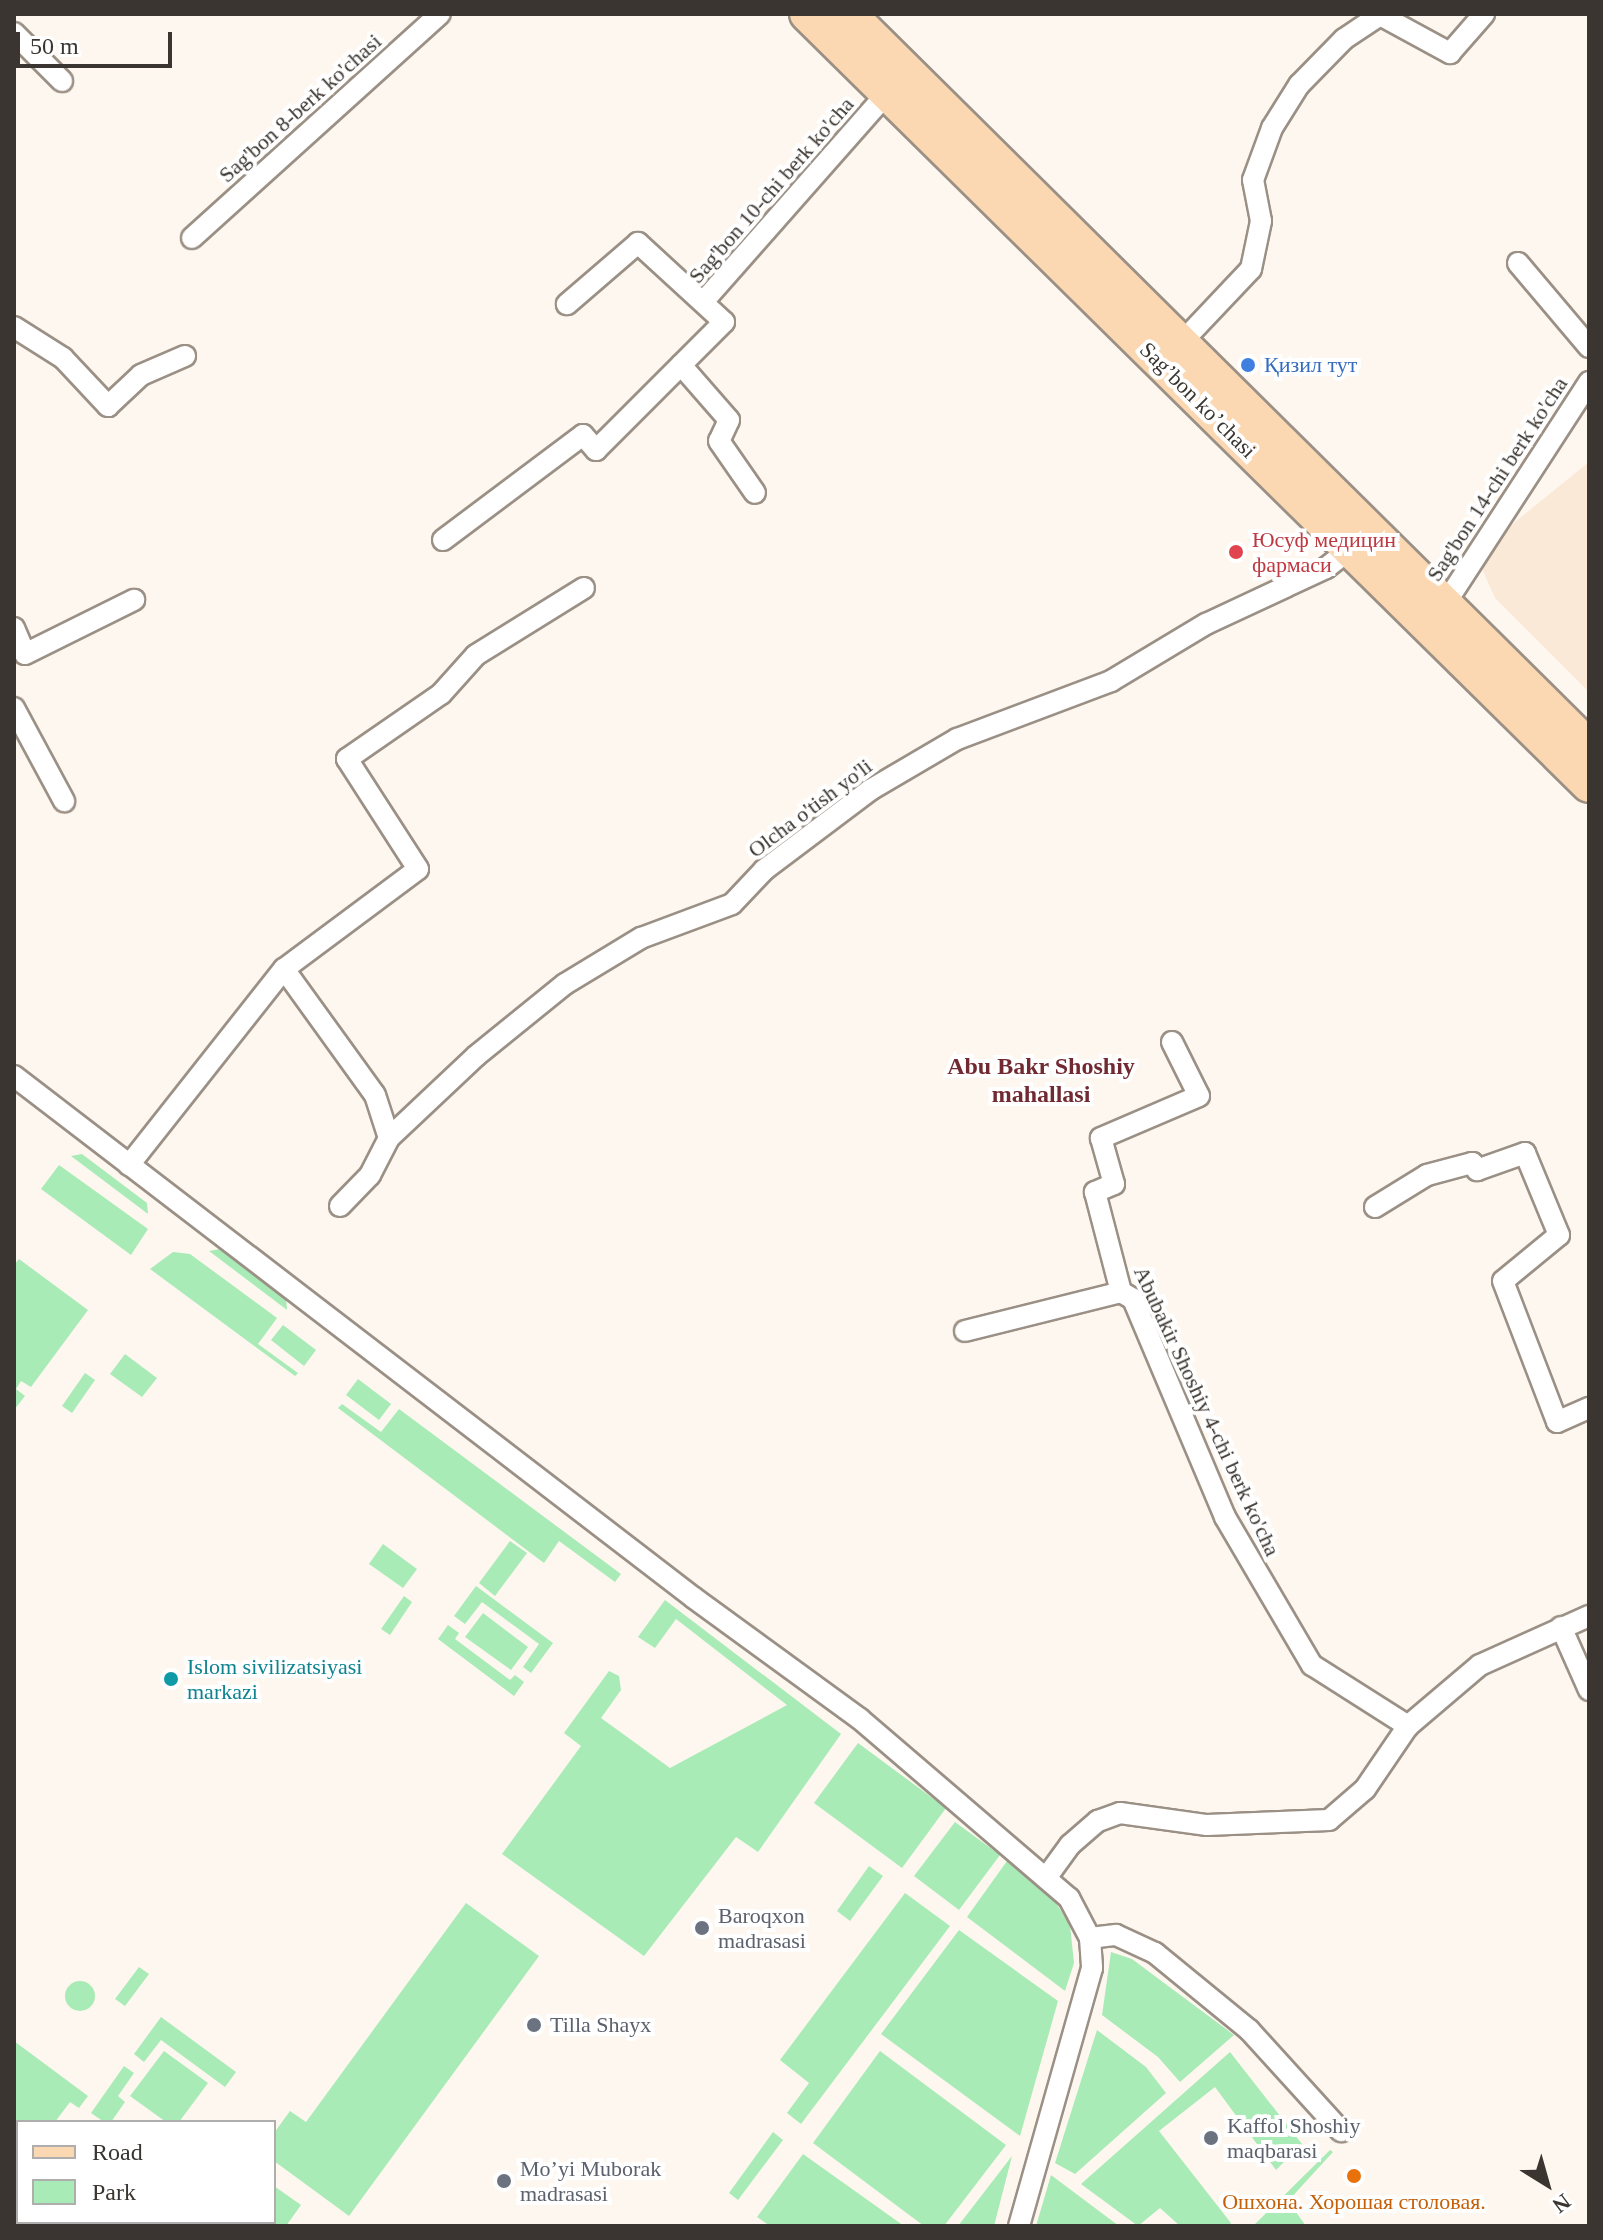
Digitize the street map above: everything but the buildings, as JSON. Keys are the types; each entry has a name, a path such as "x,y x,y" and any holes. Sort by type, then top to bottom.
{"main road":[{"name":"Sag’bon ko’chasi","path":"807,14 887,93 1186,362"},
{"name":"Sag’bon ko’chasi","path":"849,14 1462,641 1589,785"},
{"name":"Sag’bon ko’chasi","path":"1360,540 1445,604 1462,641 1589,747"}],"street":[{"name":"Sag'bon 8-berk ko'chasi","path":"192,238 440,14"},
{"path":"1186,362 1251,269 1261,221 1253,180 1272,128 1299,85 1344,39 1380,15 1450,53 1484,14"},
{"path":"14,33 62,81"},
{"name":"Sag'bon 10-chi berk ko'cha","path":"443,540 583,435 596,450 724,322 703,302 887,93"},
{"path":"567,304 638,243 703,302"},
{"path":"1518,263 1589,347"},
{"path":"14,327 63,358 108,406 141,375 185,356"},
{"path":"681,365 729,420 719,441 755,493"},
{"name":"Sag'bon 14-chi berk ko'cha","path":"1445,604 1589,382"},
{"name":"Olcha o'tish yo'li","path":"340,1206 370,1175 389,1138 476,1056 565,984 641,938 732,904 764,870 905,768 957,739 1111,681 1206,624 1294,585 1360,540"},
{"path":"129,1165 284,969 418,869 347,759 441,694 476,655 584,588"},
{"path":"14,628 19,660 134,600"},
{"path":"14,708 64,801"},
{"path":"284,969 375,1095 389,1138"},
{"name":"Abubakir Shoshiy 4-chi berk ko'cha","path":"1172,1042 1199,1096 1101,1138 1114,1184 1095,1192 1121,1292 1133,1299 1225,1517 1312,1665 1408,1726"},
{"path":"14,1076 694,1598 851,1712 1074,1904 1090,1938 1089,1985 1019,2226"},
{"path":"1375,1207 1427,1175 1472,1163 1477,1170 1525,1153 1559,1235 1503,1281 1557,1422 1589,1408"},
{"path":"965,1331 1121,1292"},
{"path":"1046,1878 1070,1845 1098,1821 1120,1813 1207,1825 1329,1820 1365,1789 1408,1726 1480,1665 1589,1616"},
{"path":"1561,1627 1589,1690"},
{"path":"1090,1938 1116,1935 1155,1953 1249,2030 1341,2131"}],"shaded area":[{"path":"1589,462 1589,692 1495,598 1479,562 1515,522"}],"green space":[{"path":"82,1154 147,1203 148,1214 71,1156"},
{"path":"59,1165 148,1229 131,1255 41,1189"},
{"path":"220,1249 286,1298 287,1310 209,1251"},
{"path":"173,1252 190,1254 277,1318 258,1344 298,1373 295,1376 150,1269"},
{"path":"19,1259 88,1310 31,1387 21,1381 16,1389 25,1396 14,1410 14,1265"},
{"path":"283,1325 316,1350 304,1366 271,1340"},
{"path":"125,1354 157,1378 142,1397 110,1374"},
{"path":"85,1373 95,1380 72,1413 62,1406"},
{"path":"358,1379 391,1404 379,1420 346,1395"},
{"path":"342,1404 381,1432 399,1409 621,1574 615,1582 559,1541 544,1563 338,1408"},
{"path":"510,1541 527,1553 495,1596 479,1583"},
{"path":"383,1544 417,1569 403,1588 369,1564"},
{"path":"476,1586 553,1643 531,1673 523,1667 539,1644 482,1602 465,1624 454,1616"},
{"path":"404,1596 412,1602 390,1635 381,1629"},
{"path":"665,1600 841,1734 758,1852 736,1837 644,1956 502,1854 581,1746 564,1733 609,1671 619,1676 621,1690 601,1718 670,1768 787,1705 676,1619 655,1648 638,1637"},
{"path":"483,1613 528,1647 511,1670 465,1637"},
{"path":"448,1625 459,1633 455,1639 510,1680 515,1675 524,1682 514,1696 438,1639"},
{"path":"858,1743 946,1808 902,1868 814,1803"},
{"path":"955,1822 1000,1855 959,1910 914,1876"},
{"path":"1007,1861 1056,1903 1070,1925 1074,1963 1065,1991 967,1917"},
{"path":"869,1866 883,1876 850,1921 837,1911"},
{"path":"905,1893 950,1926 801,2124 787,2113 809,2083 780,2060"},
{"path":"466,1903 539,1956 349,2216 276,2162 276,2130 290,2111 306,2122"},
{"path":"959,1930 1058,2001 1020,2136 881,2034"},
{"path":"1111,1952 1132,1959 1234,2035 1180,2082 1158,2057 1102,2015"},
{"path":"139,1967 149,1974 125,2006 115,1999"},
{"path":"80,1981 90,1986 95,1996 90,2006 80,2011 70,2006 65,1996 70,1986"},
{"path":"161,2017 236,2072 225,2087 161,2040 144,2062 134,2054"},
{"path":"1097,2030 1146,2067 1166,2093 1075,2174 1055,2163"},
{"path":"14,2041 88,2096 79,2108 70,2102 56,2120 16,2120 14,2124"},
{"path":"164,2051 208,2083 180,2120 163,2120 130,2096"},
{"path":"880,2051 1006,2145 944,2226 924,2226 813,2143"},
{"path":"1230,2052 1302,2144 1276,2170 1215,2087 1159,2131 1231,2223 1228,2226 1180,2226 1160,2208 1138,2226 1081,2184"},
{"path":"124,2066 134,2073 118,2096 125,2102 112,2120 101,2120 91,2113"},
{"path":"773,2132 783,2140 738,2200 729,2193"},
{"path":"1330,2150 1333,2152 1288,2201 1306,2226 1253,2226"},
{"path":"803,2154 904,2226 770,2226 757,2217"},
{"path":"1012,2156 994,2226 958,2226"},
{"path":"1051,2175 1119,2226 1036,2226"},
{"path":"276,2187 301,2205 286,2226 206,2226 276,2224"}],"place":[{"name":"Қизил тут","path":"1248,365"},
{"name":"Юсуф медицин фармаси","path":"1236,552"},
{"name":"Islom sivilizatsiyasi markazi","path":"171,1679"},
{"name":"Baroqxon madrasasi","path":"702,1928"},
{"name":"Tilla Shayx","path":"534,2025"},
{"name":"Kaffol Shoshiy maqbarasi","path":"1211,2138"},
{"name":"Ошхона. Хорошая столовая.","path":"1354,2176"},
{"name":"Mo’yi Muborak madrasasi","path":"504,2181"}],"district":[{"name":"Abu Bakr Shoshiy mahallasi","path":"1041,1081"}]}
